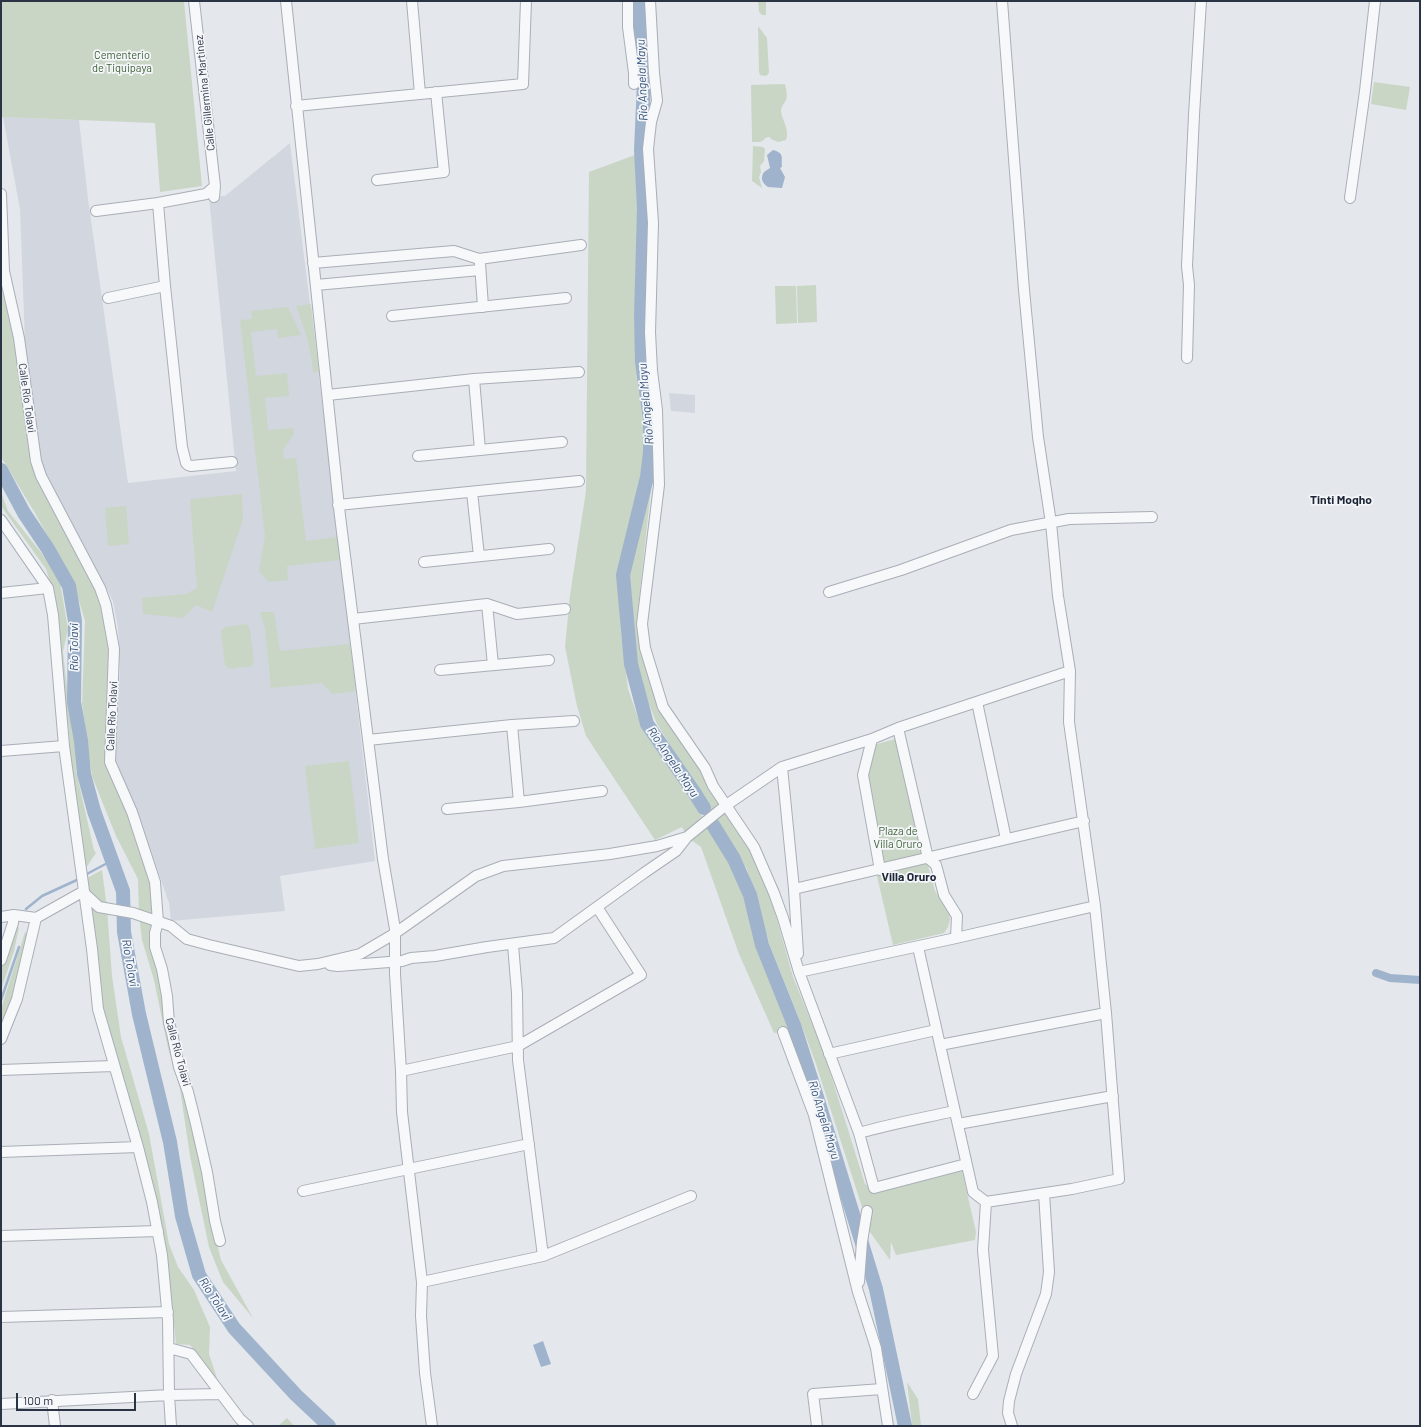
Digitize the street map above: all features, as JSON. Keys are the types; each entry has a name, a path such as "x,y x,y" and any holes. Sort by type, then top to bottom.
{"street":[{"name":"Calle Gillermina Martinez","path":"194,1 215,186 218,196"},
{"path":"286,1 328,395 338,504 383,859 395,930 395,961 402,1072 402,1112 422,1282 421,1316 425,1373 432,1426"},
{"path":"412,1 420,94"},
{"path":"296,106 523,84 526,1"},
{"path":"628,1 628,27 634,84"},
{"path":"650,1 654,74 658,101 651,122 648,149 652,223 650,332 652,371 657,410 659,485 642,624 645,648 663,707 704,768 725,806 754,847 757,854 783,918 799,972 858,1133 874,1188 966,1164"},
{"path":"918,947 973,1192 986,1202 1119,1179 1106,1013 1095,906 1069,722 1070,671 1058,596 1051,523 1038,437 1024,290 1002,1"},
{"path":"1187,358 1189,285 1187,266 1201,1"},
{"path":"1350,198 1365,91 1375,1"},
{"path":"378,180 444,172 436,92"},
{"path":"96,211 158,203 206,194 215,186"},
{"name":"Calle Río Tolavi","path":"1,194 4,271 19,338 36,461 41,476 100,588 106,605 114,649 110,762 132,812 155,882 158,922 155,932 155,947 162,969 169,1023 179,1067 188,1092 196,1124 220,1241"},
{"path":"158,203 181,441 186,463 191,466 232,462"},
{"path":"313,263 454,251 479,259 581,245"},
{"path":"479,259 483,307"},
{"path":"316,285 480,270"},
{"path":"108,298 165,286"},
{"path":"392,316 566,298"},
{"path":"328,395 474,379 579,372"},
{"path":"474,379 480,450"},
{"path":"418,456 562,442"},
{"path":"338,504 579,482"},
{"path":"472,492 479,556"},
{"path":"829,592 901,570 1011,530 1069,519 1152,517"},
{"path":"1,520 48,588 53,615 64,746 92,949 98,1009 138,1147 152,1202 162,1254 168,1312 171,1426"},
{"path":"424,562 549,549"},
{"path":"1,593 48,588"},
{"path":"353,619 487,604 517,614 565,609"},
{"path":"487,604 493,666"},
{"path":"440,670 549,660"},
{"path":"318,964 338,966 395,961 554,938 676,851 687,837 725,806 782,767 872,739 898,728 1070,671"},
{"path":"977,702 1006,840"},
{"path":"368,740 512,725 574,721"},
{"path":"512,725 519,802"},
{"path":"898,728 928,858 936,865 944,895 957,916 956,938"},
{"path":"872,739 863,775 880,870"},
{"path":"1,751 64,746"},
{"path":"782,767 794,889 799,972"},
{"path":"447,809 519,802 602,791"},
{"path":"794,889 1084,821"},
{"path":"84,891 85,894 99,906 133,913 171,926 187,939 299,966 318,964 360,954 394,934 476,876 503,866 610,854 657,846 687,837"},
{"path":"1,917 14,915 36,918 84,891"},
{"path":"799,972 918,947 1095,906"},
{"path":"402,1072 518,1046 641,975 598,907"},
{"path":"1,960 13,923 14,915"},
{"path":"1,1039 17,999 36,918"},
{"path":"513,945 517,993 518,1060 543,1256"},
{"path":"940,1045 1106,1013"},
{"path":"828,1054 936,1030"},
{"path":"783,1032 814,1114 858,1292 876,1348 888,1426"},
{"path":"1,1070 114,1066"},
{"path":"958,1124 1113,1096"},
{"path":"858,1133 890,1124 954,1110"},
{"path":"302,1191 529,1144"},
{"path":"1,1152 138,1147"},
{"path":"1012,1426 1008,1413 1009,1401 1016,1374 1046,1294 1048,1272 1044,1193"},
{"path":"422,1282 543,1256 691,1196"},
{"path":"973,1394 993,1356 983,1250 986,1202"},
{"path":"858,1292 862,1242 867,1210"},
{"path":"1,1236 158,1231"},
{"path":"1,1317 168,1312"},
{"path":"169,1348 191,1354 240,1419 248,1426"},
{"path":"817,1426 813,1394 882,1390"},
{"path":"1,1404 52,1400 221,1394"},
{"path":"52,1400 55,1426"}],"shaded area":[{"path":"3,117 79,120 88,199 128,483 236,471 209,197 225,196 290,143 328,450 375,861 280,876 285,911 171,921 169,903 136,808 115,759 120,671 118,628 113,601 41,464 25,341 20,209"},
{"path":"669,393 695,395 695,413 671,411"}],"green space":[{"name":"Cementerio de Tiquipaya","path":"1,1 184,1 202,186 160,192 155,123 1,117"},
{"path":"758,1 766,1 766,15 762,15 759,12"},
{"path":"758,26 767,38 769,73 766,76 760,75 759,72"},
{"path":"1374,82 1410,87 1406,110 1371,104"},
{"path":"785,84 787,98 781,111 787,132 786,140 778,142 770,137 765,138 760,142 752,142 751,85"},
{"path":"753,146 763,147 765,149 764,161 760,166 761,172 759,177 762,188 752,181"},
{"path":"635,155 638,220 636,320 638,374 643,409 644,436 642,476 618,575 621,634 628,689 641,726 693,801 728,860 742,892 759,951 786,1007 790,1031 774,1033 739,954 701,847 687,837 682,827 655,840 586,736 577,706 565,647 570,595 586,491 589,172"},
{"path":"1,276 18,355 28,444 35,472 94,582 102,604 109,645 111,672 105,757 129,816 153,890 151,920 152,948 203,1169 212,1223 221,1260 253,1318 223,1282 209,1247 190,1156 180,1089 168,1048 154,980 142,940 139,915 138,879 116,836 92,776 82,704 85,621 74,584 35,513 1,457"},
{"path":"816,285 817,322 798,323 797,286"},
{"path":"775,286 796,286 797,323 776,324"},
{"path":"311,304 319,372 313,373 307,339 296,306"},
{"path":"288,307 301,335 278,338 277,329 251,332 256,376 287,373 289,396 265,398 268,430 293,428 294,434 283,450 284,459 296,458 306,541 338,537 341,560 287,566 288,580 269,582 259,571 265,536 240,320 252,319 251,311"},
{"path":"652,479 637,619 639,640 659,710 701,771 716,800 749,846 772,902 793,977 824,1053 865,1184 876,1193 962,1171 976,1232 975,1240 896,1255 891,1242 890,1260 870,1232 816,1064 770,946 747,869 657,724 646,697 636,663 629,577"},
{"path":"1,492 8,511 47,560 60,582 68,629 63,652 69,705 75,734 76,771 94,850 96,853 84,871 71,783 69,729 64,703 52,588 46,569 1,506"},
{"path":"242,494 243,519 212,612 196,605 183,618 143,614 142,598 186,594 197,588 190,499"},
{"path":"126,506 129,544 108,546 105,508"},
{"path":"260,612 274,612 280,651 350,644 356,691 332,694 322,683 271,688 265,628"},
{"path":"247,624 250,629 254,662 252,666 230,669 225,665 221,631 225,627"},
{"name":"Plaza de Villa Oruro","path":"895,739 922,855 883,863 868,776 874,745"},
{"path":"349,761 359,843 315,849 305,766"},
{"path":"927,862 935,891 948,909 950,919 948,927 944,933 893,945 877,876"},
{"path":"102,870 107,908 112,976 121,1037 149,1134 169,1244 178,1267 194,1290 210,1327 209,1354 218,1381 190,1345 176,1344 168,1266 162,1231 143,1152 102,1006 87,878"},
{"path":"16,923 19,928 14,951 1,990 1,969"},
{"path":"25,932 29,936 15,998 1,1030 1,1009"},
{"path":"907,1382 918,1399 921,1426 912,1426"},
{"path":"287,1418 294,1426 278,1426"}],"water":[{"path":"773,150 777,151 782,156 782,167 780,168 785,177 782,188 768,187 762,180 764,172 770,168 767,155"},
{"path":"543,1341 551,1364 541,1367 533,1345"}],"waterway":[{"name":"Río Angela Mayu","path":"639,1 644,82 641,150 644,209 641,315 642,362 650,419 650,452 647,477 623,575 631,664 647,724 704,808"},
{"name":"Río Tolavi","path":"1,470 24,513 48,549 69,586 75,621 74,702 81,741 84,774 94,811 123,891 124,932 139,1014 170,1142 182,1216 199,1275 234,1328 296,1395 329,1426"},
{"name":"Río Angela Mayu","path":"713,825 734,859 750,895 762,945 794,1025 876,1289 905,1426"},
{"path":"85,875 113,860"},
{"path":"26,909 42,896 79,879"},
{"path":"1,1000 19,947"},
{"path":"1376,973 1390,978 1420,980"}],"district":[{"name":"Tinti Moqho","path":"1341,500"},
{"name":"Villa Oruro","path":"909,877"}]}
